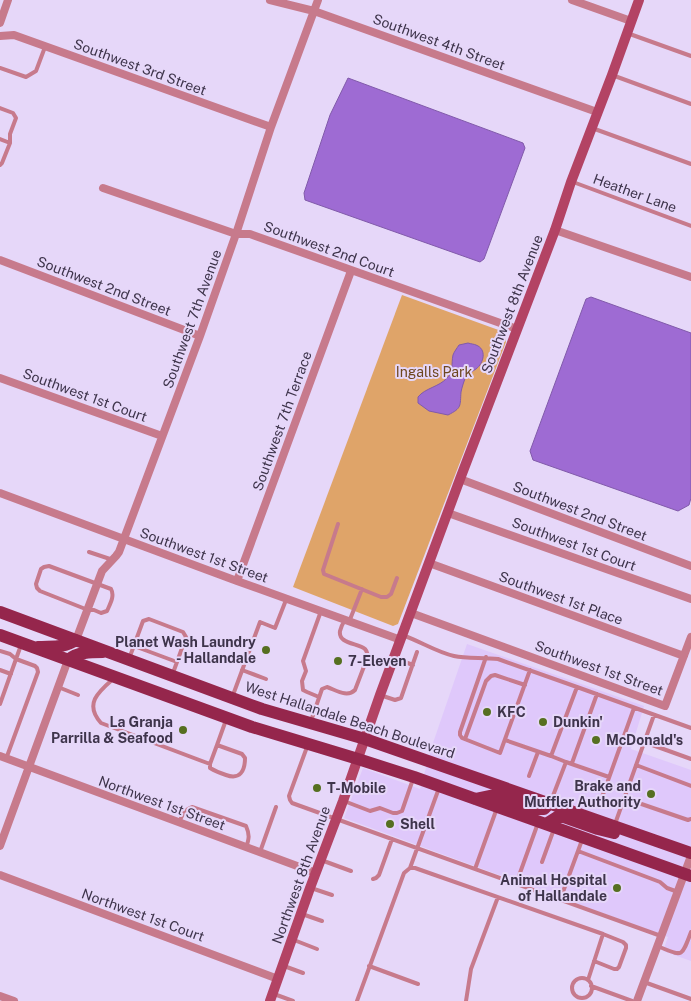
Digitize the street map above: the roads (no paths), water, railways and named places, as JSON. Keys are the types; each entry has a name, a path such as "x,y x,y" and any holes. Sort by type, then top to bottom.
{"main road":[{"name":"West Hallandale Beach Boulevard","path":"0,612 232,698 365,738 691,854"},
{"path":"0,635 252,727 414,777 688,874"},
{"path":"26,645 61,646 76,640"},
{"path":"68,660 73,656 84,653 108,651"},
{"path":"475,799 494,795 535,809 544,809 550,803"},
{"path":"546,824 556,817 564,817 614,833 620,828"}],"street":[{"path":"0,23 8,0"},
{"name":"Southwest 4th Street","path":"270,0 314,11 598,112"},
{"name":"Southwest 7th Avenue","path":"76,640 102,571 119,552 124,539 200,336 271,127 318,0"},
{"path":"572,0 631,21"},
{"name":"Southwest 8th Avenue","path":"358,759 410,613 555,230 570,182 639,0"},
{"name":"Southwest 3rd Street","path":"0,36 14,35 271,127"},
{"name":"Southwest 2nd Court","path":"103,188 236,234 250,234 517,329"},
{"path":"555,230 691,278"},
{"name":"Southwest 2nd Street","path":"0,260 200,336"},
{"name":"Southwest 7th Terrace","path":"237,581 351,271"},
{"name":"Southwest 1st Court","path":"0,378 162,436"},
{"name":"Southwest 2nd Street","path":"460,479 691,566"},
{"name":"Southwest 1st Street","path":"0,493 347,621 402,637"},
{"name":"Southwest 1st Court","path":"448,513 691,599"},
{"name":"Southwest 1st Place","path":"429,563 684,656"},
{"name":"Southwest 1st Street","path":"410,613 665,706 684,656"},
{"path":"684,656 691,637"},
{"path":"0,846 68,660"},
{"name":"Northwest 1st Street","path":"3,758 316,873"},
{"name":"Northwest 8th Avenue","path":"272,997 358,759"},
{"path":"637,1001 678,892 688,874 691,854"},
{"name":"Northwest 1st Court","path":"0,876 278,979"},
{"path":"0,996 14,1001"}],"lane":[{"path":"627,33 691,55"},
{"path":"0,68 26,77 36,71 45,46"},
{"path":"612,74 691,104"},
{"path":"0,108 13,114 16,118 10,134 10,143 0,165"},
{"path":"592,128 691,164"},
{"path":"0,140 10,143"},
{"name":"Heather Lane","path":"570,182 691,226"},
{"path":"338,524 323,570 324,574 381,597 387,597 391,594 397,578"},
{"path":"89,552 113,560"},
{"path":"44,566 49,566 98,584 111,589 112,592 107,611 102,613 88,610 36,588 41,569 44,566"},
{"path":"310,723 322,689 327,687 348,694 355,690 368,656 367,652 365,649 346,642 340,636 340,631 347,621 362,589"},
{"path":"232,698 260,622 276,628 286,599"},
{"path":"319,697 303,690 302,681 306,671 303,661 321,611"},
{"path":"129,659 143,620 149,619 185,634 186,637 172,675"},
{"path":"402,637 417,640 434,649 455,656 486,658 510,663 691,728"},
{"path":"0,704 16,659 26,645"},
{"path":"134,646 177,662"},
{"path":"0,651 34,666 38,672 3,758"},
{"path":"380,695 396,700 401,698 417,652"},
{"path":"394,658 413,665"},
{"path":"486,658 460,735 463,739 500,753 530,670"},
{"path":"0,670 11,674"},
{"path":"242,670 266,679"},
{"path":"463,739 486,681 491,676 495,675 524,685"},
{"path":"115,678 99,692 94,702 94,711 101,723 210,764"},
{"path":"551,756 577,687"},
{"path":"58,688 78,695"},
{"path":"572,763 597,694"},
{"path":"601,800 634,708"},
{"path":"620,828 624,798 654,715"},
{"path":"217,744 242,754 245,758 241,773 237,776 233,777 210,768 210,764 217,744 227,718"},
{"path":"505,740 609,777"},
{"path":"644,742 691,759"},
{"path":"308,744 289,796 292,803 661,936"},
{"path":"529,776 538,752"},
{"path":"550,803 566,762"},
{"path":"636,765 691,786"},
{"path":"343,801 370,811 380,808 398,813 402,810 414,777"},
{"path":"357,1001 404,873 410,868 440,786"},
{"path":"624,798 688,820 691,819"},
{"path":"179,823 186,809 192,806 246,826 250,838 246,848"},
{"path":"259,852 276,806"},
{"path":"475,869 498,807"},
{"path":"542,862 546,824"},
{"path":"516,884 546,824"},
{"path":"560,900 583,837"},
{"path":"373,879 379,875 392,839"},
{"path":"578,851 660,882 667,888 678,892"},
{"path":"321,860 351,871"},
{"path":"410,868 415,868 603,934 626,945 617,969 594,961"},
{"path":"310,888 332,895"},
{"path":"466,1001 471,969 498,897"},
{"path":"302,914 322,921"},
{"path":"657,946 678,954 682,953 691,932"},
{"path":"603,934 588,980 591,986 632,1001"},
{"path":"292,940 317,949"},
{"path":"283,966 303,973"},
{"path":"369,966 418,984"},
{"path":"588,980 585,978 575,981 572,990 573,994 578,998 586,999 591,986"},
{"path":"644,982 691,999"},
{"path":"272,997 293,1001"}],"place":[{"name":"Planet Wash Laundry - Hallandale","path":"266,650"},
{"name":"7-Eleven","path":"338,661"},
{"name":"KFC","path":"487,712"},
{"name":"Dunkin'","path":"543,722"},
{"name":"La Granja Parrilla & Seafood","path":"183,730"},
{"name":"McDonald's","path":"596,740"},
{"name":"T-Mobile","path":"317,788"},
{"name":"Brake and Muffler Authority","path":"651,794"},
{"name":"Shell","path":"390,824"},
{"name":"Animal Hospital of Hallandale","path":"617,888"}],"park label":[{"name":"Ingalls Park","path":"434,372"}]}
